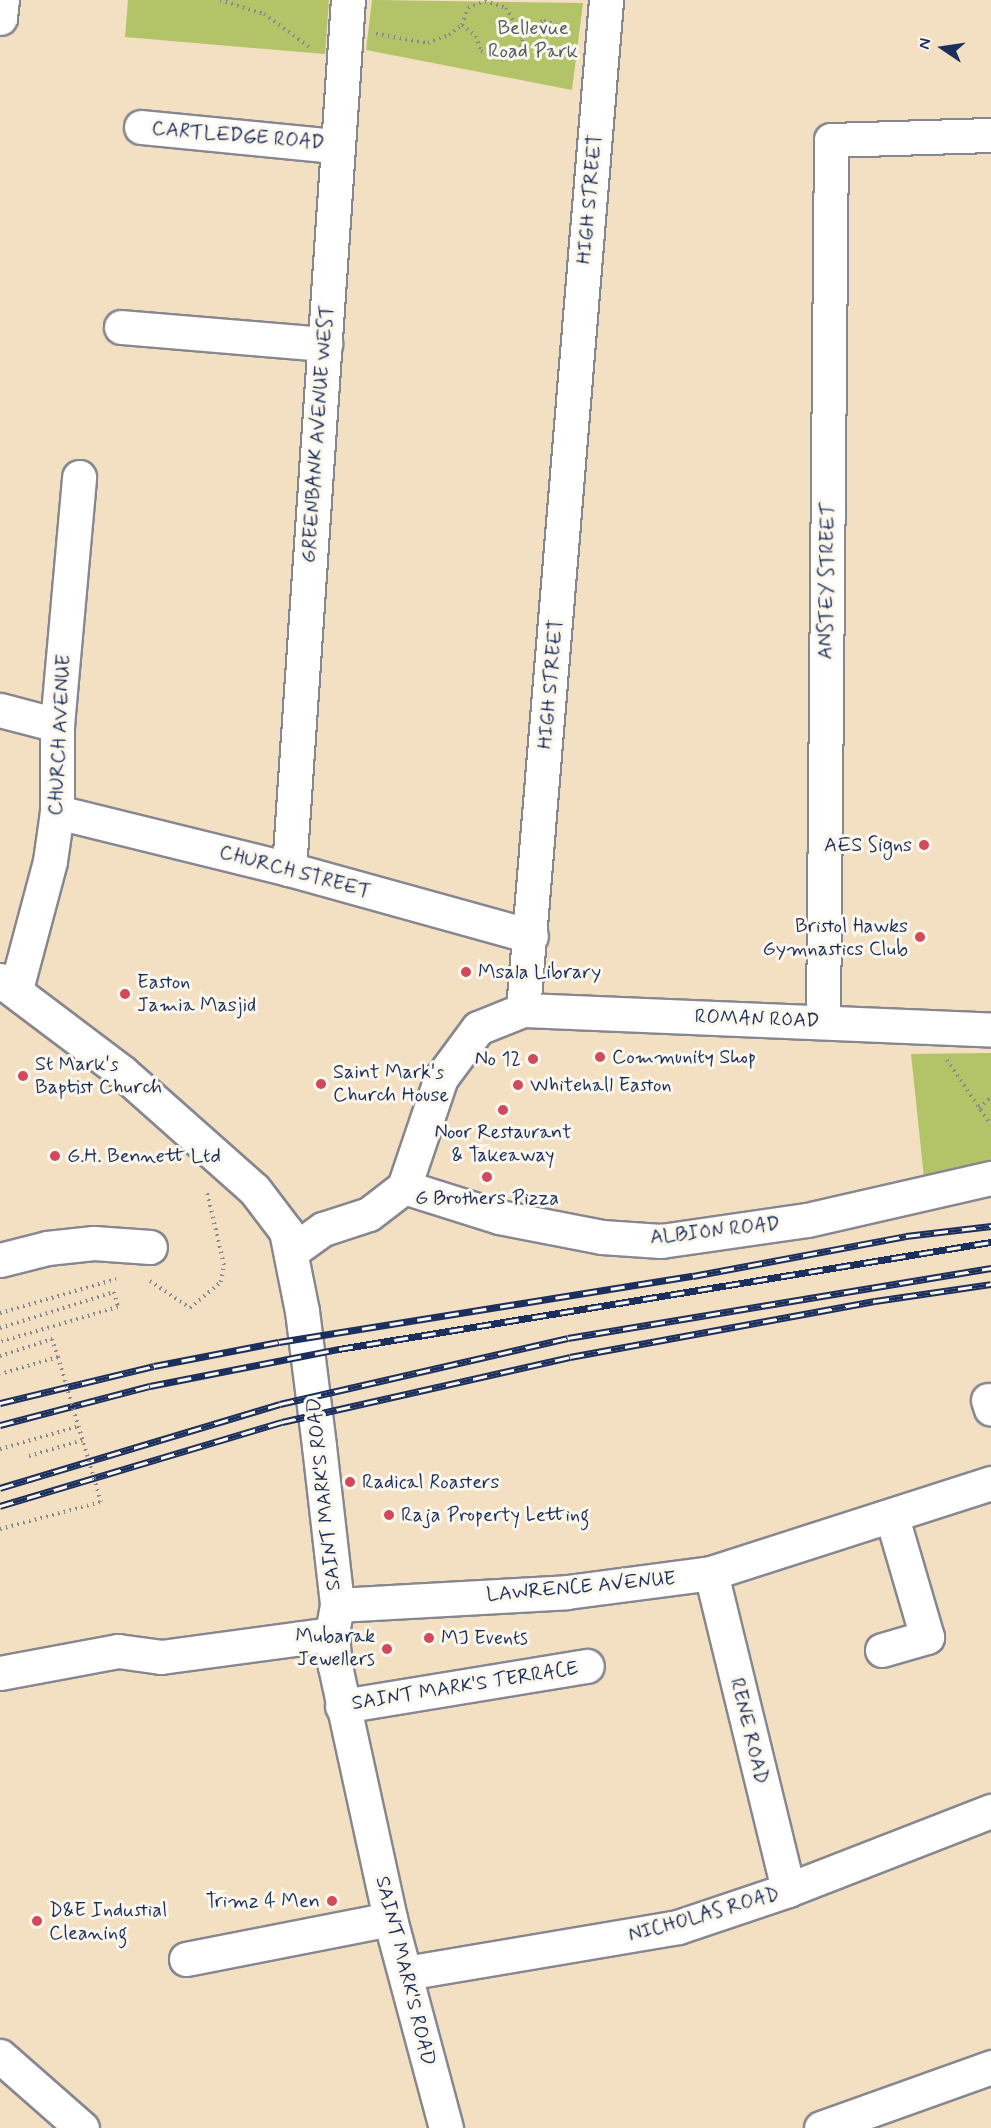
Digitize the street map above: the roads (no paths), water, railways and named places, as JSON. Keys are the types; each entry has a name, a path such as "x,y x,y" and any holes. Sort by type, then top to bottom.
{"street":[{"path":"0,18 2,0"},
{"name":"HIGH STREET","path":"523,1010 531,936 606,0"},
{"name":"GREENBANK AVENUE WEST","path":"289,869 325,344 336,146 346,28"},
{"name":"CARTLEDGE ROAD","path":"141,127 336,146"},
{"name":"ANSTEY STREET","path":"823,1022 831,140 991,135"},
{"path":"121,327 325,344"},
{"name":"CHURCH AVENUE","path":"8,985 50,861 57,812 57,725 79,477"},
{"path":"0,710 57,725"},
{"name":"CHURCH STREET","path":"57,812 289,869 531,936"},
{"name":"SAINT MARK'S ROAD","path":"8,985 122,1072 254,1189 286,1231 304,1322 342,1706 390,1919 446,2128"},
{"path":"291,1252 323,1229 369,1214 404,1187 441,1078 478,1028 523,1010"},
{"name":"ROMAN ROAD","path":"523,1010 924,1024 991,1030"},
{"name":"ALBION ROAD","path":"404,1187 499,1217 602,1237 662,1241 807,1220 991,1178"},
{"path":"0,1260 47,1248 94,1243 150,1247"},
{"name":"LAWRENCE AVENUE","path":"0,1673 118,1651 160,1657 334,1619 711,1573 892,1518 991,1483"},
{"path":"882,1650 927,1637 892,1518"},
{"name":"RENE ROAD","path":"711,1573 788,1890"},
{"name":"SAINT MARK'S TERRACE","path":"342,1706 587,1666"},
{"name":"NICHOLAS ROAD","path":"405,1973 645,1935 788,1890 991,1811"},
{"path":"186,1959 390,1919"},
{"path":"0,2056 82,2128"},
{"path":"821,2128 991,2067"}],"railway":[{"path":"0,1403 154,1366 279,1342 693,1276 906,1236 991,1226"},
{"path":"0,1425 150,1386 339,1349 991,1242"},
{"path":"0,1488 280,1404 568,1338 991,1268"},
{"path":"0,1506 282,1422 570,1357 875,1301 991,1284"}],"place":[{"name":"AES Signs","path":"924,845"},
{"name":"Bristol Hawks Gymnastics Club","path":"920,937"},
{"name":"Msala Library","path":"466,972"},
{"name":"Easton Jamia Masjid","path":"125,994"},
{"name":"Community Shop","path":"600,1057"},
{"name":"No 12","path":"533,1059"},
{"name":"St Mark's Baptist Church","path":"23,1076"},
{"name":"Saint Mark's Church House","path":"321,1084"},
{"name":"Whitehall Easton","path":"518,1085"},
{"name":"Noor Restaurant & Takeaway","path":"503,1110"},
{"name":"G.H. Bennett Ltd","path":"55,1156"},
{"name":"G Brothers Pizza","path":"487,1177"},
{"name":"Radical Roasters","path":"350,1482"},
{"name":"Raja Property Letting","path":"389,1515"},
{"name":"MJ Events","path":"429,1638"},
{"name":"Mubarak Jewellers","path":"387,1649"},
{"name":"Trimz 4 Men","path":"332,1901"},
{"name":"D&E Industial Cleaning","path":"37,1921"}],"park label":[{"name":"Bellevue Road Park","path":"533,40"}]}
